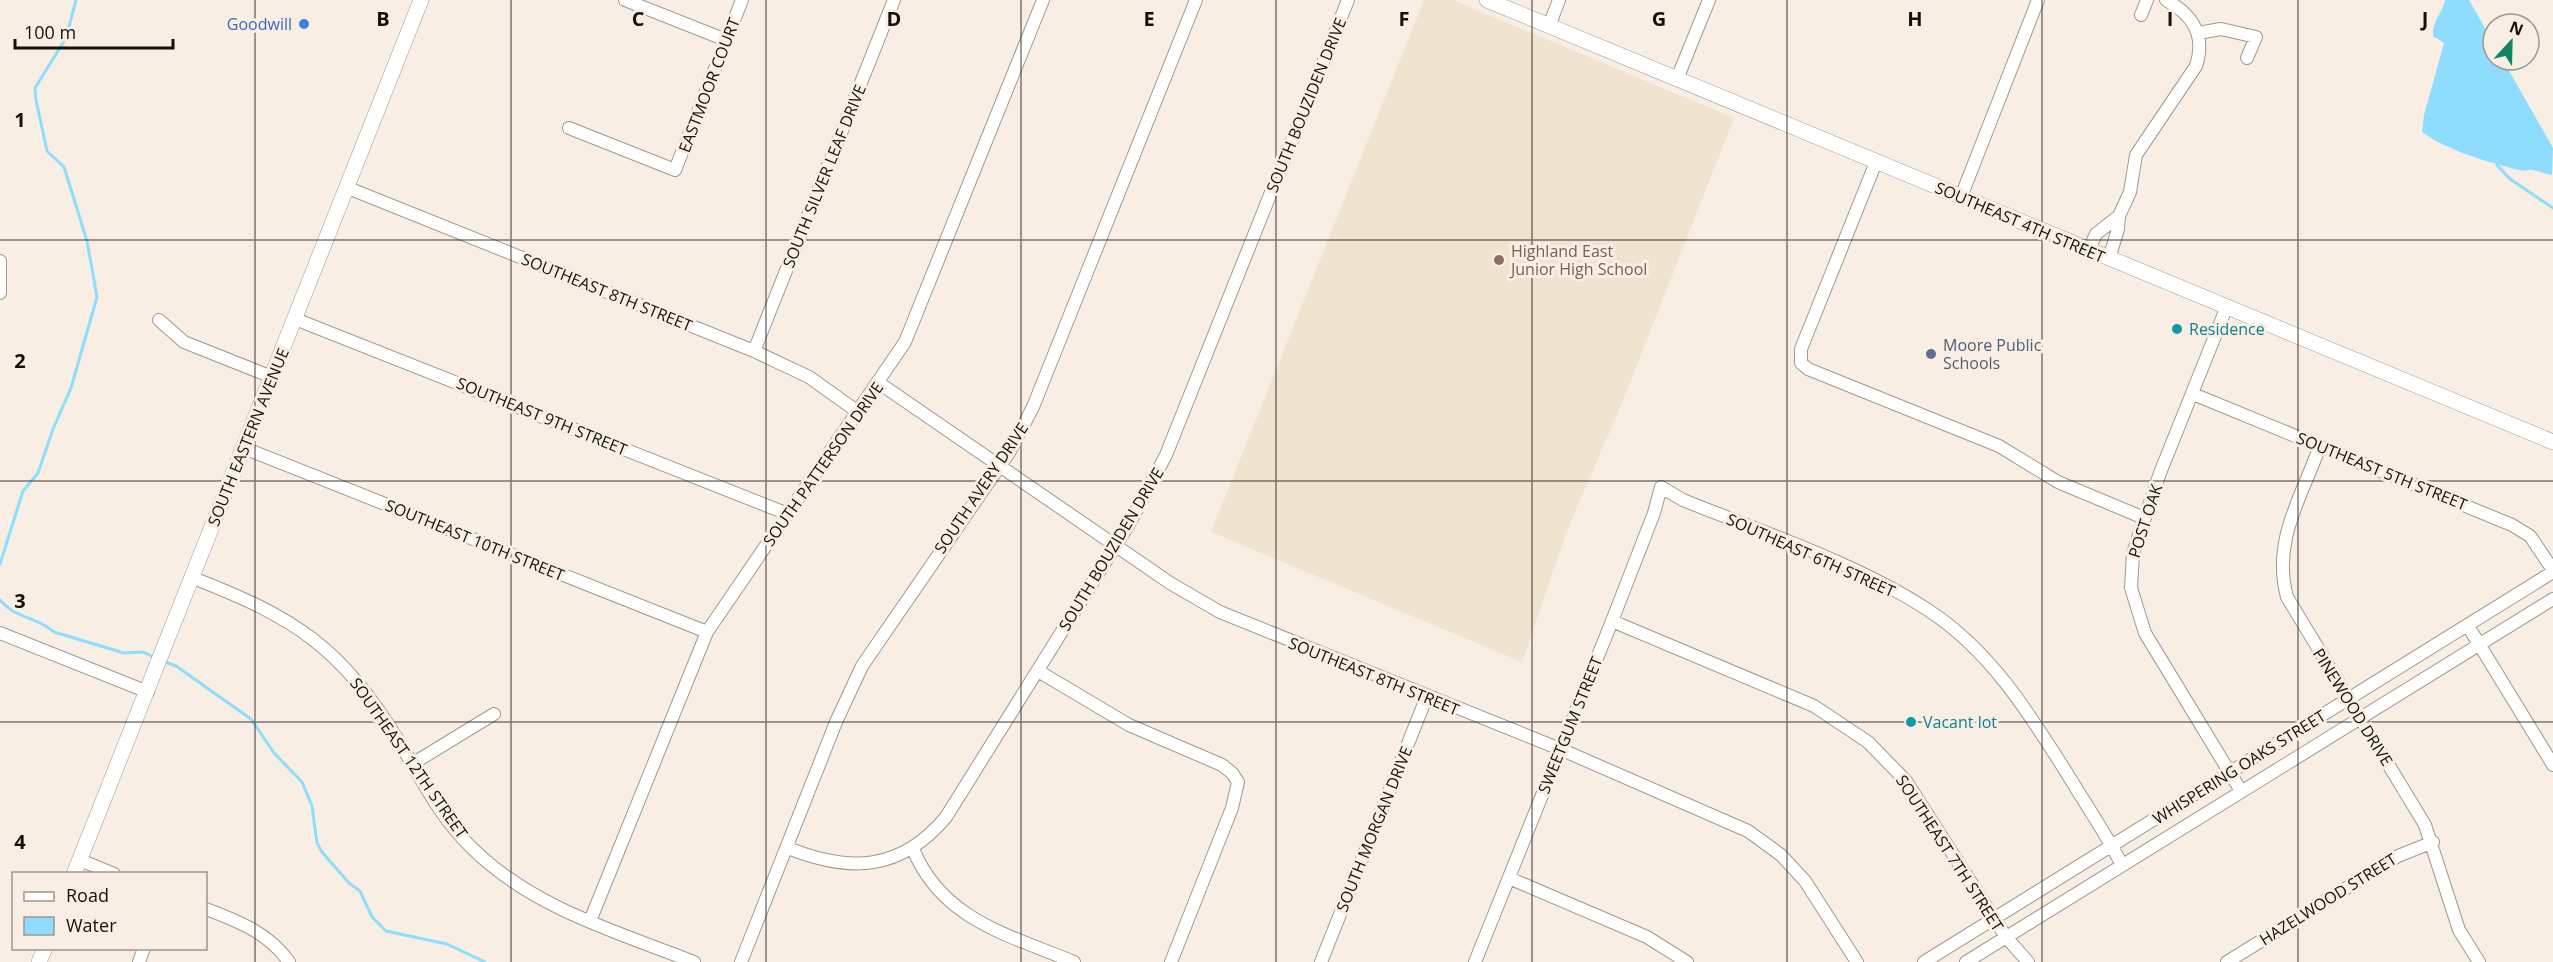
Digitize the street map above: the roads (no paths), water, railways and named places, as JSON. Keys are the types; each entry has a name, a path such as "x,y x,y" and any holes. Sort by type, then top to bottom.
{"main road":[{"name":"SOUTH EASTERN AVENUE","path":"77,867 421,0"},
{"name":"SOUTHEAST 4TH STREET","path":"1487,0 2553,441"}],"street":[{"path":"625,0 726,40"},
{"name":"EASTMOOR COURT","path":"569,128 675,170 742,0"},
{"name":"SOUTH SILVER LEAF DRIVE","path":"754,351 894,0"},
{"name":"SOUTH PATTERSON DRIVE","path":"590,921 707,632 905,342 1043,0"},
{"name":"SOUTH AVERY DRIVE","path":"741,962 836,722 862,666 999,465 1033,407 1196,0"},
{"name":"SOUTH BOUZIDEN DRIVE","path":"788,848 811,857 854,865 901,855 913,849 946,817 1144,499 1166,455 1348,0"},
{"path":"1549,26 1559,0"},
{"path":"1677,79 1709,0"},
{"path":"1961,197 2038,0"},
{"path":"2141,15 2147,0"},
{"path":"2109,259 2118,229 2119,216 2130,192 2134,163 2142,144 2196,66 2200,44 2193,21 2182,9 2166,0"},
{"path":"2198,33 2222,29 2256,38 2247,58"},
{"path":"1876,162 1801,349 1801,363 1808,369 1999,446 2058,482 2144,518"},
{"name":"SOUTHEAST 8TH STREET","path":"348,188 754,351 809,377 858,412"},
{"path":"2088,250 2096,234 2119,216"},
{"path":"0,261 0,293"},
{"name":"POST OAK","path":"2227,306 2144,518 2131,569 2135,605 2154,650 2241,791"},
{"name":"SOUTHEAST 9TH STREET","path":"295,319 788,514"},
{"path":"159,320 184,342 272,377"},
{"name":"SOUTHEAST 8TH STREET","path":"879,383 1115,546 1194,598 1243,624 1560,749 1731,822 1768,845 1805,881 1857,962"},
{"name":"SOUTHEAST 5TH STREET","path":"2193,393 2512,525 2530,536 2553,571"},
{"name":"PINEWOOD DRIVE","path":"2320,446 2283,544 2281,568 2287,597 2411,800 2433,842 2442,881 2460,930 2479,962"},
{"name":"SOUTHEAST 10TH STREET","path":"244,448 707,632"},
{"name":"SWEETGUM STREET","path":"1475,962 1612,621 1654,513 1661,488"},
{"name":"SOUTHEAST 6TH STREET","path":"1661,488 1683,500 1869,577 1929,610 1953,628 2008,684 2122,865"},
{"name":"WHISPERING OAKS STREET","path":"1924,962 2468,626 2553,571"},
{"name":"SOUTHEAST 12TH STREET","path":"193,578 272,611 322,645 363,689 444,815 484,860 516,885 590,921 694,962"},
{"name":"WHISPERING OAKS STREET","path":"1966,962 2553,599"},
{"name":"SOUTHEAST 7TH STREET","path":"1612,621 1814,706 1868,742 1906,781 2006,937 2028,962"},
{"path":"2468,626 2553,765"},
{"path":"0,633 148,692"},
{"path":"1038,671 1129,725 1222,765 1235,778 1237,789 1232,808 1171,962"},
{"name":"SOUTH MORGAN DRIVE","path":"1321,962 1426,696"},
{"path":"412,764 494,714"},
{"name":"HAZELWOOD STREET","path":"2227,962 2398,856 2433,842"},
{"path":"913,849 931,882 956,908 986,926 1074,962"},
{"path":"77,867 108,872"},
{"path":"1509,878 1647,937 1672,950 1687,962"},
{"path":"207,909 255,930 278,948 289,962"}],"water":[{"path":"2445,0 2469,0 2481,21 2481,72 2510,72 2553,148 2552,175 2533,170 2521,171 2482,159 2444,145 2422,132 2424,115 2444,43 2433,36"}],"waterway":[{"path":"0,564 23,491 38,473 53,429 71,388 97,297 87,241 64,167 47,151 35,88 66,38 76,0"},
{"path":"2497,165 2510,179 2553,208"},
{"path":"0,600 12,610 41,623 54,632 124,653 143,652 154,657"},
{"path":"163,661 176,666 251,719 274,753 302,782 312,806 317,843 322,852 349,883 360,891 372,917 386,931 447,944 485,962"}],"place":[{"name":"Goodwill","path":"304,24"},
{"name":"Highland East Junior High School","path":"1499,260"},
{"name":"Residence","path":"2177,329"},
{"name":"Moore Public Schools","path":"1931,354"},
{"name":"Vacant lot","path":"1911,722"}]}
